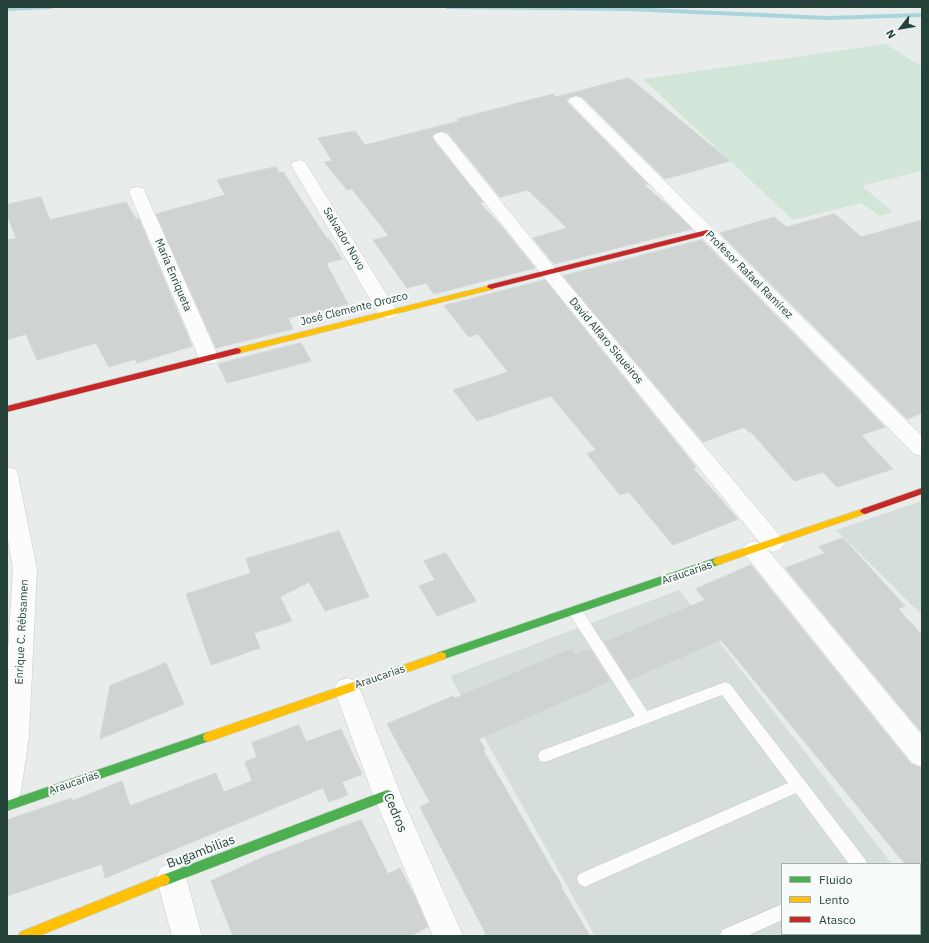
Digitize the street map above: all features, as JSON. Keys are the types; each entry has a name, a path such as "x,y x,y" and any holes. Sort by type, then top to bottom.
{"street":[{"name":"Profesor Rafael Ramírez","path":"576,101 922,449"},
{"name":"David Alfaro Siqueiros","path":"441,137 764,546"},
{"name":"Salvador Novo","path":"299,165 388,313"},
{"name":"María Enriqueta","path":"137,192 209,358"},
{"name":"José Clemente Orozco","path":"7,409 707,232"},
{"name":"Enrique C. Rébsamen","path":"7,475 16,572 16,736 7,791"},
{"name":"Araucarias","path":"7,806 922,491"},
{"path":"764,546 922,755"},
{"name":"Cedros","path":"347,689 387,795 448,936"},
{"name":"Bugambilias","path":"24,936 171,877 387,795"},
{"path":"171,877 187,936"}],"lane":[{"path":"575,611 644,718"},
{"path":"545,756 725,688 858,863"},
{"path":"585,879 799,785"},
{"path":"728,936 781,912"}],"shaded area":[{"path":"922,501 922,615 836,530"},
{"path":"679,590 891,863 781,863 781,935 921,935 921,902 922,936 595,936 450,676"}],"green space":[{"path":"886,44 922,67 922,171 862,186 893,212 880,216 861,203 793,220 643,79"}],"building":[{"path":"629,78 730,161 665,179 582,97 575,95 566,101 648,184 644,185 692,229 554,264 533,238 567,228 528,190 500,197 448,133 441,131 432,136 434,141 483,202 480,203 502,227 535,268 434,294 426,283 407,288 373,240 389,236 352,189 347,190 324,162 332,161 318,138 355,131 365,145 459,121 457,119 553,94 555,97"},
{"path":"276,167 279,173 283,172 342,259 326,263 348,304 288,318 293,329 216,348 156,214 225,195 217,180"},
{"path":"41,197 50,220 126,202 136,219 139,219 192,346 137,363 135,359 109,367 96,343 37,360 26,334 7,340 7,240 16,238 7,215 7,205"},
{"path":"835,214 861,237 922,220 922,413 907,419 720,233 774,217 786,227"},
{"path":"702,240 885,427 861,435 893,469 837,487 823,472 794,481 751,432 744,427 703,442 563,276"},
{"path":"545,280 696,467 693,468 738,519 673,545 629,492 620,495 587,454 596,450 551,396 477,421 453,390 508,372 478,334 469,337 444,306"},
{"path":"301,343 311,361 227,383 218,364"},
{"path":"339,531 369,597 325,611 309,582 280,597 292,621 254,633 260,648 211,665 186,594 251,573 246,559"},
{"path":"843,538 905,606 898,609 922,635 922,733 785,568 825,553 819,547"},
{"path":"446,553 476,601 437,616 419,586 435,580 424,561"},
{"path":"751,565 911,764 922,768 922,864 904,863 721,640 629,680 605,642 705,600 696,589"},
{"path":"571,649 575,655 590,649 610,681 479,739 485,749 483,750 590,936 487,936 420,807 430,802 387,724 453,696 455,698"},
{"path":"166,663 184,704 100,739 110,686"},
{"path":"299,725 306,742 341,729 362,774 342,782 348,795 329,802 323,788 105,878 102,864 7,896 7,820 72,798 72,801 122,781 130,806 216,773 224,792 252,781 245,762 257,757 252,743"},
{"path":"361,820 388,874 400,868 428,927 410,936 233,936 211,881 263,857"}],"waterway":[{"path":"7,9 51,7"},
{"path":"447,7 628,9 827,18 922,15"}],"traffic: fast":[{"path":"441,656 718,561"},
{"path":"7,806 208,737"},
{"path":"164,880 387,795"}],"traffic: slow":[{"path":"237,351 491,287"},
{"path":"718,561 865,511"},
{"path":"208,737 441,656"},
{"path":"24,936 164,880"}],"traffic: jam":[{"path":"491,287 707,232"},
{"path":"7,409 237,351"},
{"path":"865,511 922,491"}]}
